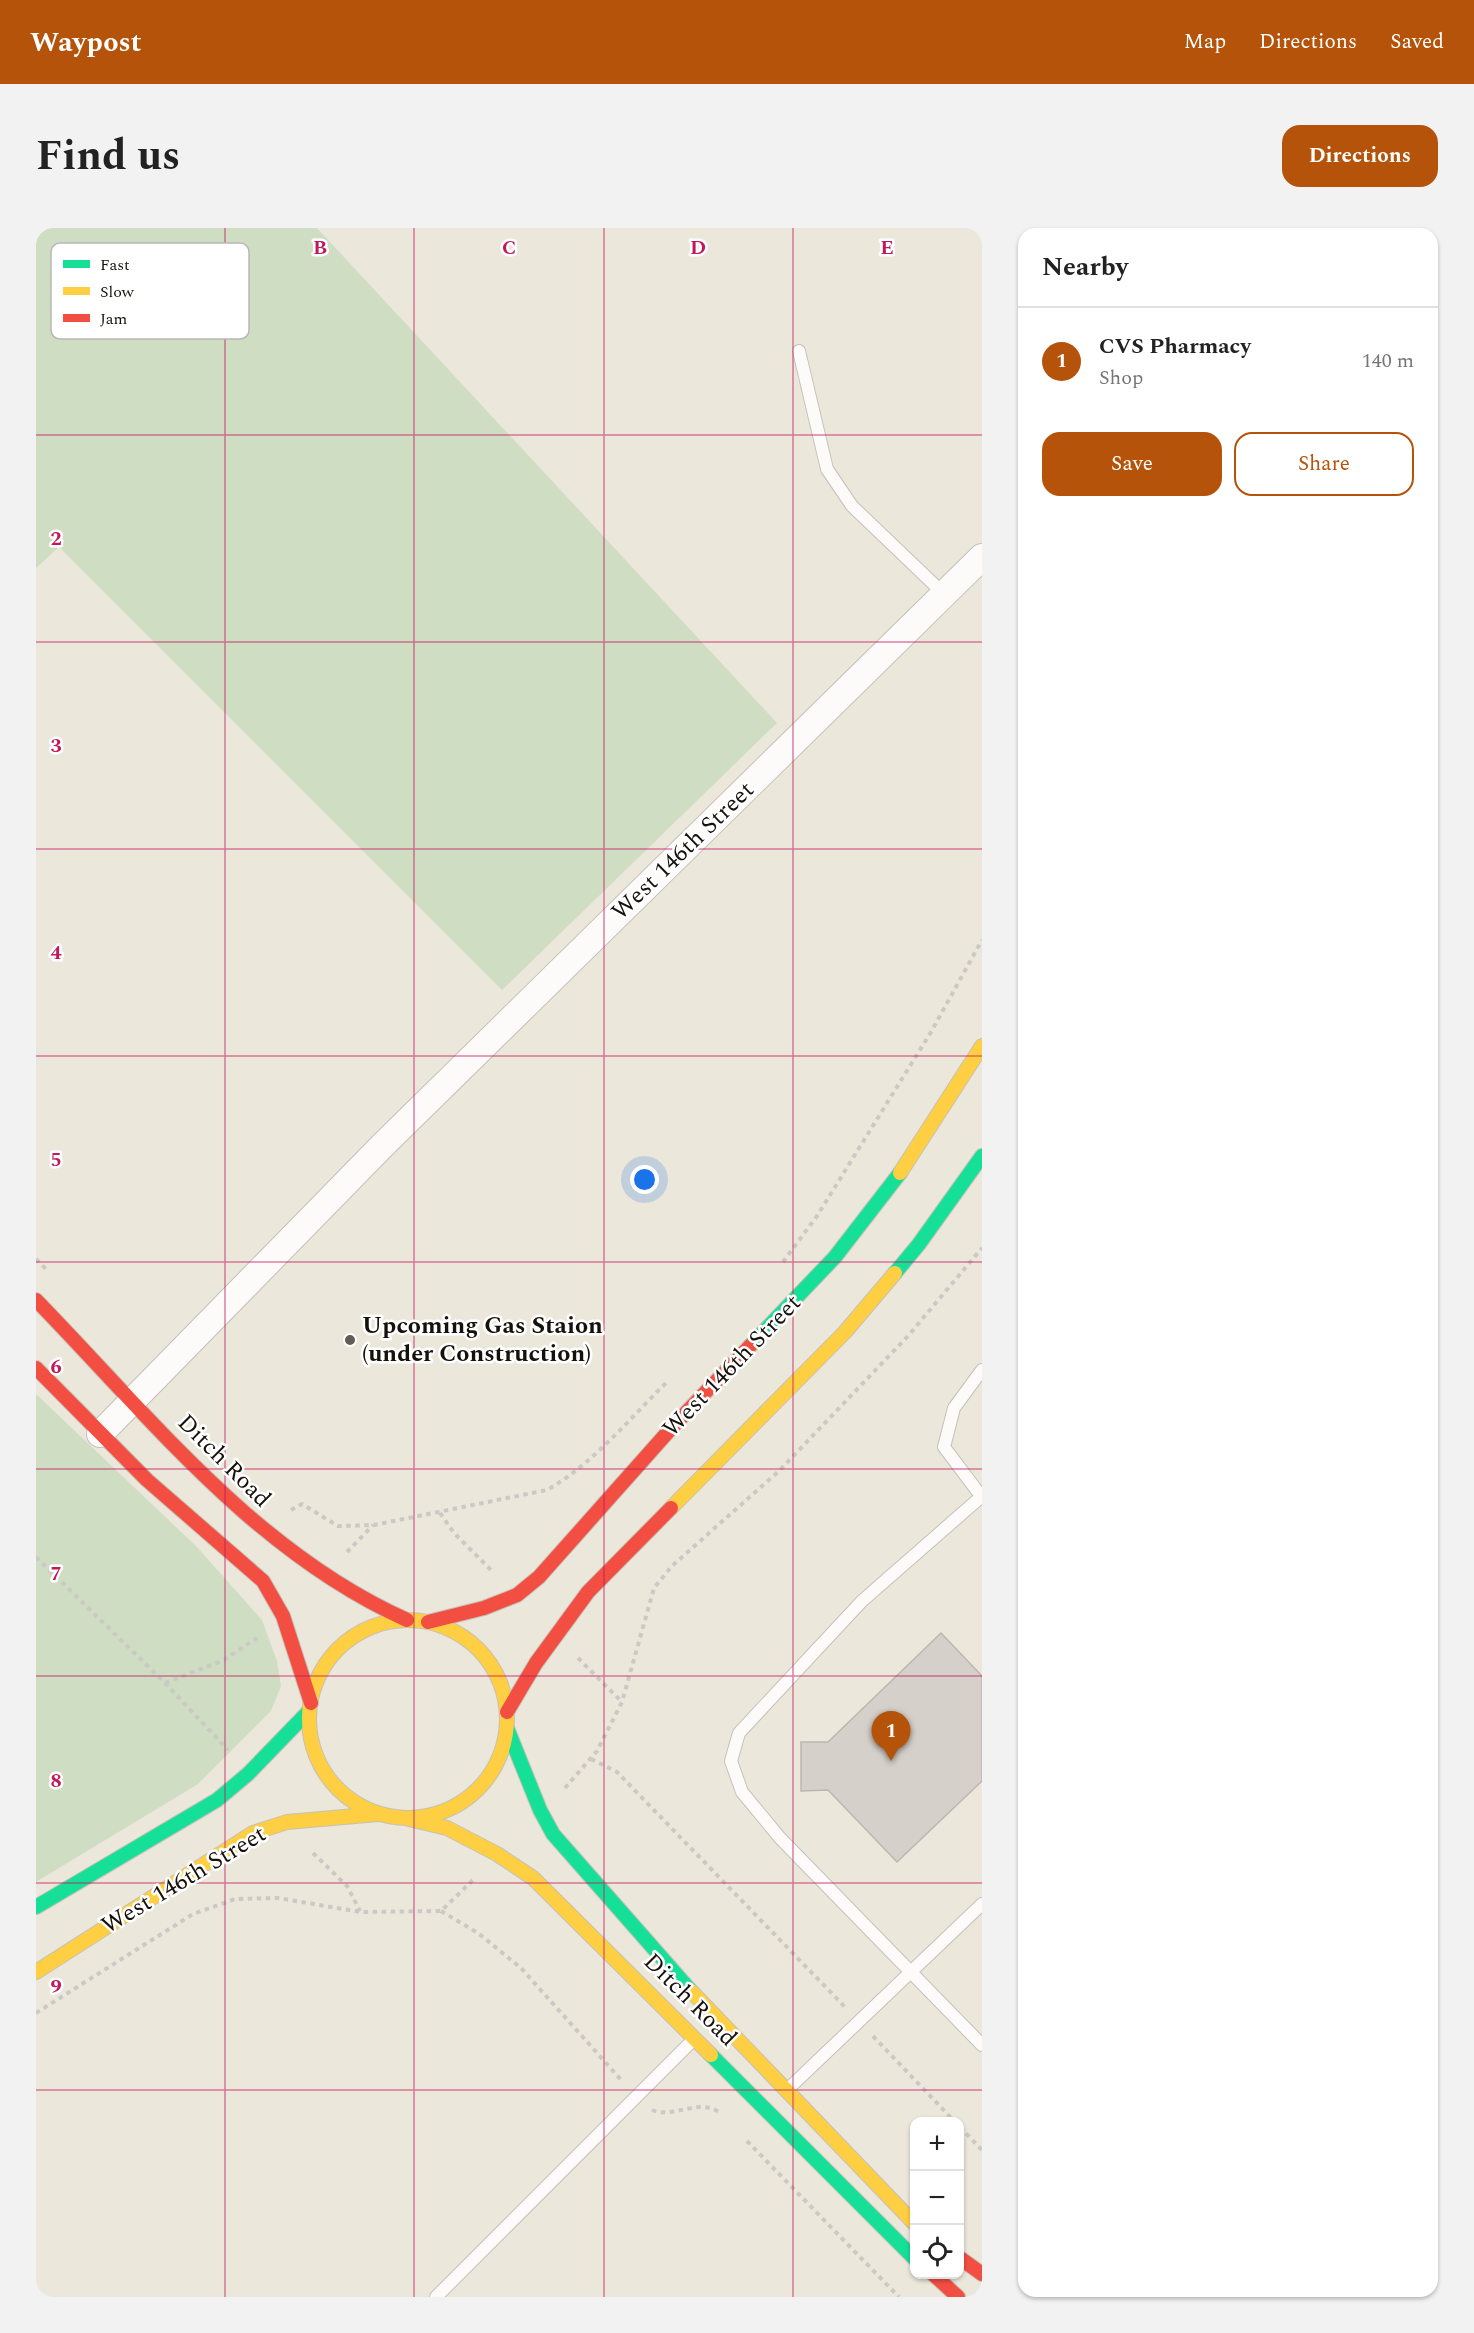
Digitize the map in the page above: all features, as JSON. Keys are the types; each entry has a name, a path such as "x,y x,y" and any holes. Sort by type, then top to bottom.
{"main road":[{"name":"West 146th Street","path":"428,1622 484,1608 517,1595 539,1577 676,1423 788,1310 836,1256 890,1188 938,1120 982,1046"},
{"path":"507,1712 536,1663 588,1592 852,1323 919,1244 982,1156"},
{"name":"Ditch Road","path":"36,1300 133,1403 265,1533 321,1576 378,1609 407,1620"},
{"path":"36,1368 163,1494 250,1567 263,1581 283,1616 310,1707 310,1737 325,1775 354,1803 378,1814 405,1818 434,1815 462,1803 484,1783 500,1757 507,1728 507,1712 500,1681 483,1653 458,1633 428,1622 407,1620 363,1631 338,1649 320,1674 310,1707"},
{"name":"West 146th Street","path":"36,1907 217,1800 260,1762 310,1707"},
{"name":"Ditch Road","path":"507,1728 540,1810 553,1834 693,1993 910,2218"},
{"name":"West 146th Street","path":"36,1972 253,1833 287,1822 378,1814"},
{"name":"Ditch Road","path":"405,1818 447,1828 497,1854 533,1878 696,2037 910,2253"},
{"path":"964,2261 982,2274"},
{"path":"938,2279 958,2297"}],"street":[{"name":"West 146th Street","path":"100,1434 133,1403 383,1145 982,557"}],"lane":[{"path":"799,351 827,468 852,506 944,594"},
{"path":"980,1378 954,1408 944,1447 982,1496 862,1601 739,1733 731,1761 742,1792 780,1838 982,2045"},
{"path":"786,2091 982,1904"},
{"path":"436,2297 696,2037"}],"path":[{"path":"781,1265 817,1216 925,1041 982,940"},
{"path":"561,1791 591,1759 622,1702 654,1588 672,1566 779,1470 908,1336 982,1248"},
{"path":"36,1259 52,1275"},
{"path":"288,1512 302,1504 338,1527 374,1525 547,1490 567,1479 669,1380"},
{"path":"440,1513 454,1533 494,1573"},
{"path":"339,1559 374,1525"},
{"path":"36,1557 165,1683 232,1754"},
{"path":"165,1683 224,1660 261,1635"},
{"path":"575,1655 622,1702"},
{"path":"591,1759 617,1772 951,2117"},
{"path":"312,1852 347,1886 361,1912"},
{"path":"441,1911 465,1890"},
{"path":"36,2013 193,1914 235,1899 278,1898 361,1912 441,1911 478,1933 521,1968 651,2110 660,2113 699,2106 710,2107 720,2113"},
{"path":"964,2131 982,2150"},
{"path":"744,2138 899,2297"}],"green space":[{"path":"36,228 317,228 777,723 502,990 59,547 36,568"},
{"path":"36,1394 197,1547 262,1620 277,1661 281,1686 271,1711 198,1784 36,1882"}],"building":[{"path":"941,1633 982,1676 982,1781 897,1862 828,1790 801,1791 801,1742 828,1742"}],"traffic: fast":[{"path":"895,1273 919,1244 982,1156"},
{"path":"750,1346 835,1257 900,1173"},
{"path":"36,1907 217,1800 248,1774 309,1711"},
{"path":"507,1728 540,1810 553,1834 691,1991"},
{"path":"711,2055 910,2254"}],"traffic: slow":[{"path":"900,1173 982,1046"},
{"path":"671,1508 845,1332 895,1273"},
{"path":"398,1620 418,1620 446,1627 471,1642 485,1656 500,1681 507,1709 507,1719 507,1729 500,1757 485,1782 471,1796 437,1814 418,1818 398,1818 370,1811 345,1796 331,1782 313,1748 309,1729 309,1709 316,1681 331,1656 345,1642 379,1624 398,1620"},
{"path":"36,1972 253,1833 287,1822 378,1814"},
{"path":"405,1818 447,1828 497,1854 533,1878 711,2055"},
{"path":"691,1991 910,2219"}],"traffic: jam":[{"path":"36,1300 163,1435 253,1520 301,1558 352,1592 407,1620"},
{"path":"428,1622 484,1608 517,1595 539,1577 675,1424 750,1346"},
{"path":"36,1368 147,1480 263,1581 283,1616 311,1703"},
{"path":"507,1712 536,1663 588,1592 671,1508"},
{"path":"964,2261 982,2274"},
{"path":"938,2279 958,2297"}],"place":[{"name":"Upcoming Gas Staion (under Construction)","path":"350,1340"},
{"name":"CVS Pharmacy","path":"891,1761"}]}
